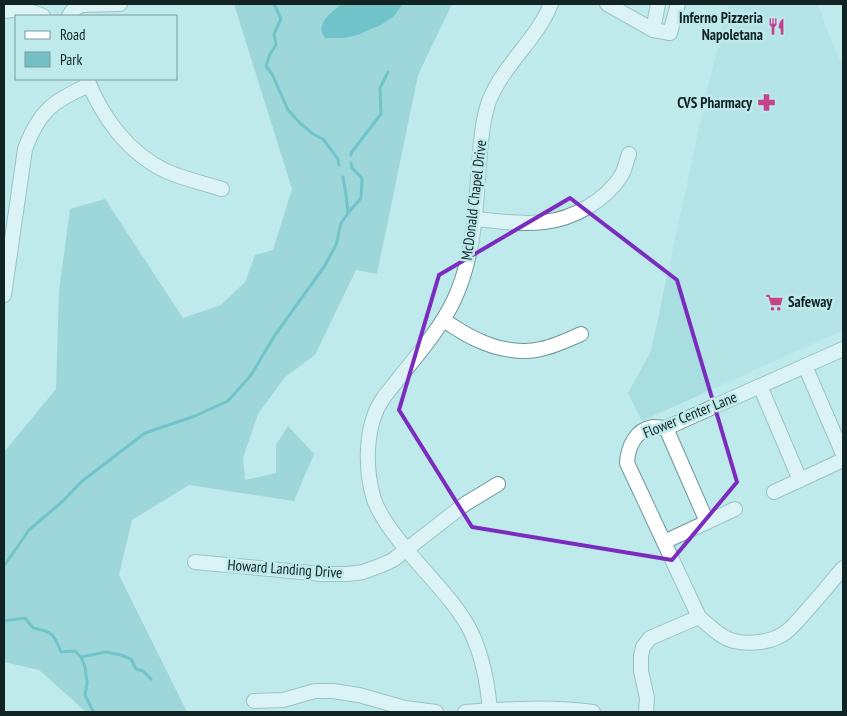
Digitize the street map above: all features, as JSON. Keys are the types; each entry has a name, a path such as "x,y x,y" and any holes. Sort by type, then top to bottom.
{"street":[{"path":"70,15 73,10 81,5 120,4"},
{"name":"McDonald Chapel Drive","path":"490,711 484,669 470,631 456,608 406,550 386,523 374,499 368,470 369,439 381,401 430,339 454,300 466,270 475,219 485,114 501,79 549,10 551,4"},
{"path":"606,4 653,30 670,33 678,4"},
{"path":"653,30 658,4"},
{"path":"4,11 18,9 40,15"},
{"path":"4,295 25,149 30,134 52,105 88,82 102,110 116,131 130,146 149,161 165,170 222,189"},
{"path":"475,219 526,223 557,220 569,216 593,203 611,189 622,174 629,154"},
{"path":"442,320 479,341 517,351 538,350 581,334"},
{"name":"Flower Center Lane","path":"699,618 627,463 630,444 644,430 653,427 666,428 843,349"},
{"path":"805,366 843,454"},
{"path":"760,386 800,480"},
{"path":"666,428 707,522"},
{"path":"774,492 843,460"},
{"name":"Howard Landing Drive","path":"195,562 322,574 363,572 393,560 465,504 498,484"},
{"path":"664,542 735,509"},
{"path":"646,712 647,698 641,671 641,656 643,646 650,638 699,618 733,641 746,643 774,638 786,632 799,620 843,568"},
{"path":"254,702 283,700 315,691 333,691 359,695 405,708 436,712"},
{"path":"465,712 536,709 593,712"}],"highlighted area":[{"path":"570,198 677,280 737,482 672,560 472,527 399,410 439,275"}],"shaded area":[{"path":"341,4 403,4 393,17 379,26 358,35 344,38 325,38 322,33 323,23"},
{"path":"729,4 818,4 843,67 843,330 642,421 628,393 651,351 707,90"}],"green space":[{"path":"234,4 452,4 418,75 377,274 356,270 315,355 285,377 258,414 243,458 245,480 276,473 276,445 288,426 314,454 294,501 189,485 132,520 119,575 187,712 86,712 39,670 4,662 4,452 56,389 59,291 70,209 105,199 183,318 221,305 245,282 255,255 273,250 292,189"}],"waterway":[{"path":"274,4 281,19 274,34 276,45 270,54 266,66 272,74 288,110 313,134 323,139 338,159 339,165"},
{"path":"351,155 381,114 380,88 388,72"},
{"path":"4,566 29,530 63,501 81,482 145,433 195,416 228,401 251,375 275,335 324,267 336,245 341,223 361,198 362,178 352,168 351,163"},
{"path":"343,177 348,213"},
{"path":"4,621 25,618 33,628 52,634 61,652 75,651 81,657 106,652 121,655 131,659 136,669 143,671 151,679"},
{"path":"81,657 85,667 87,683 85,695 95,712"}],"place":[{"name":"Inferno Pizzeria Napoletana","path":"777,27"},
{"name":"CVS Pharmacy","path":"766,103"},
{"name":"Safeway","path":"774,302"}]}
